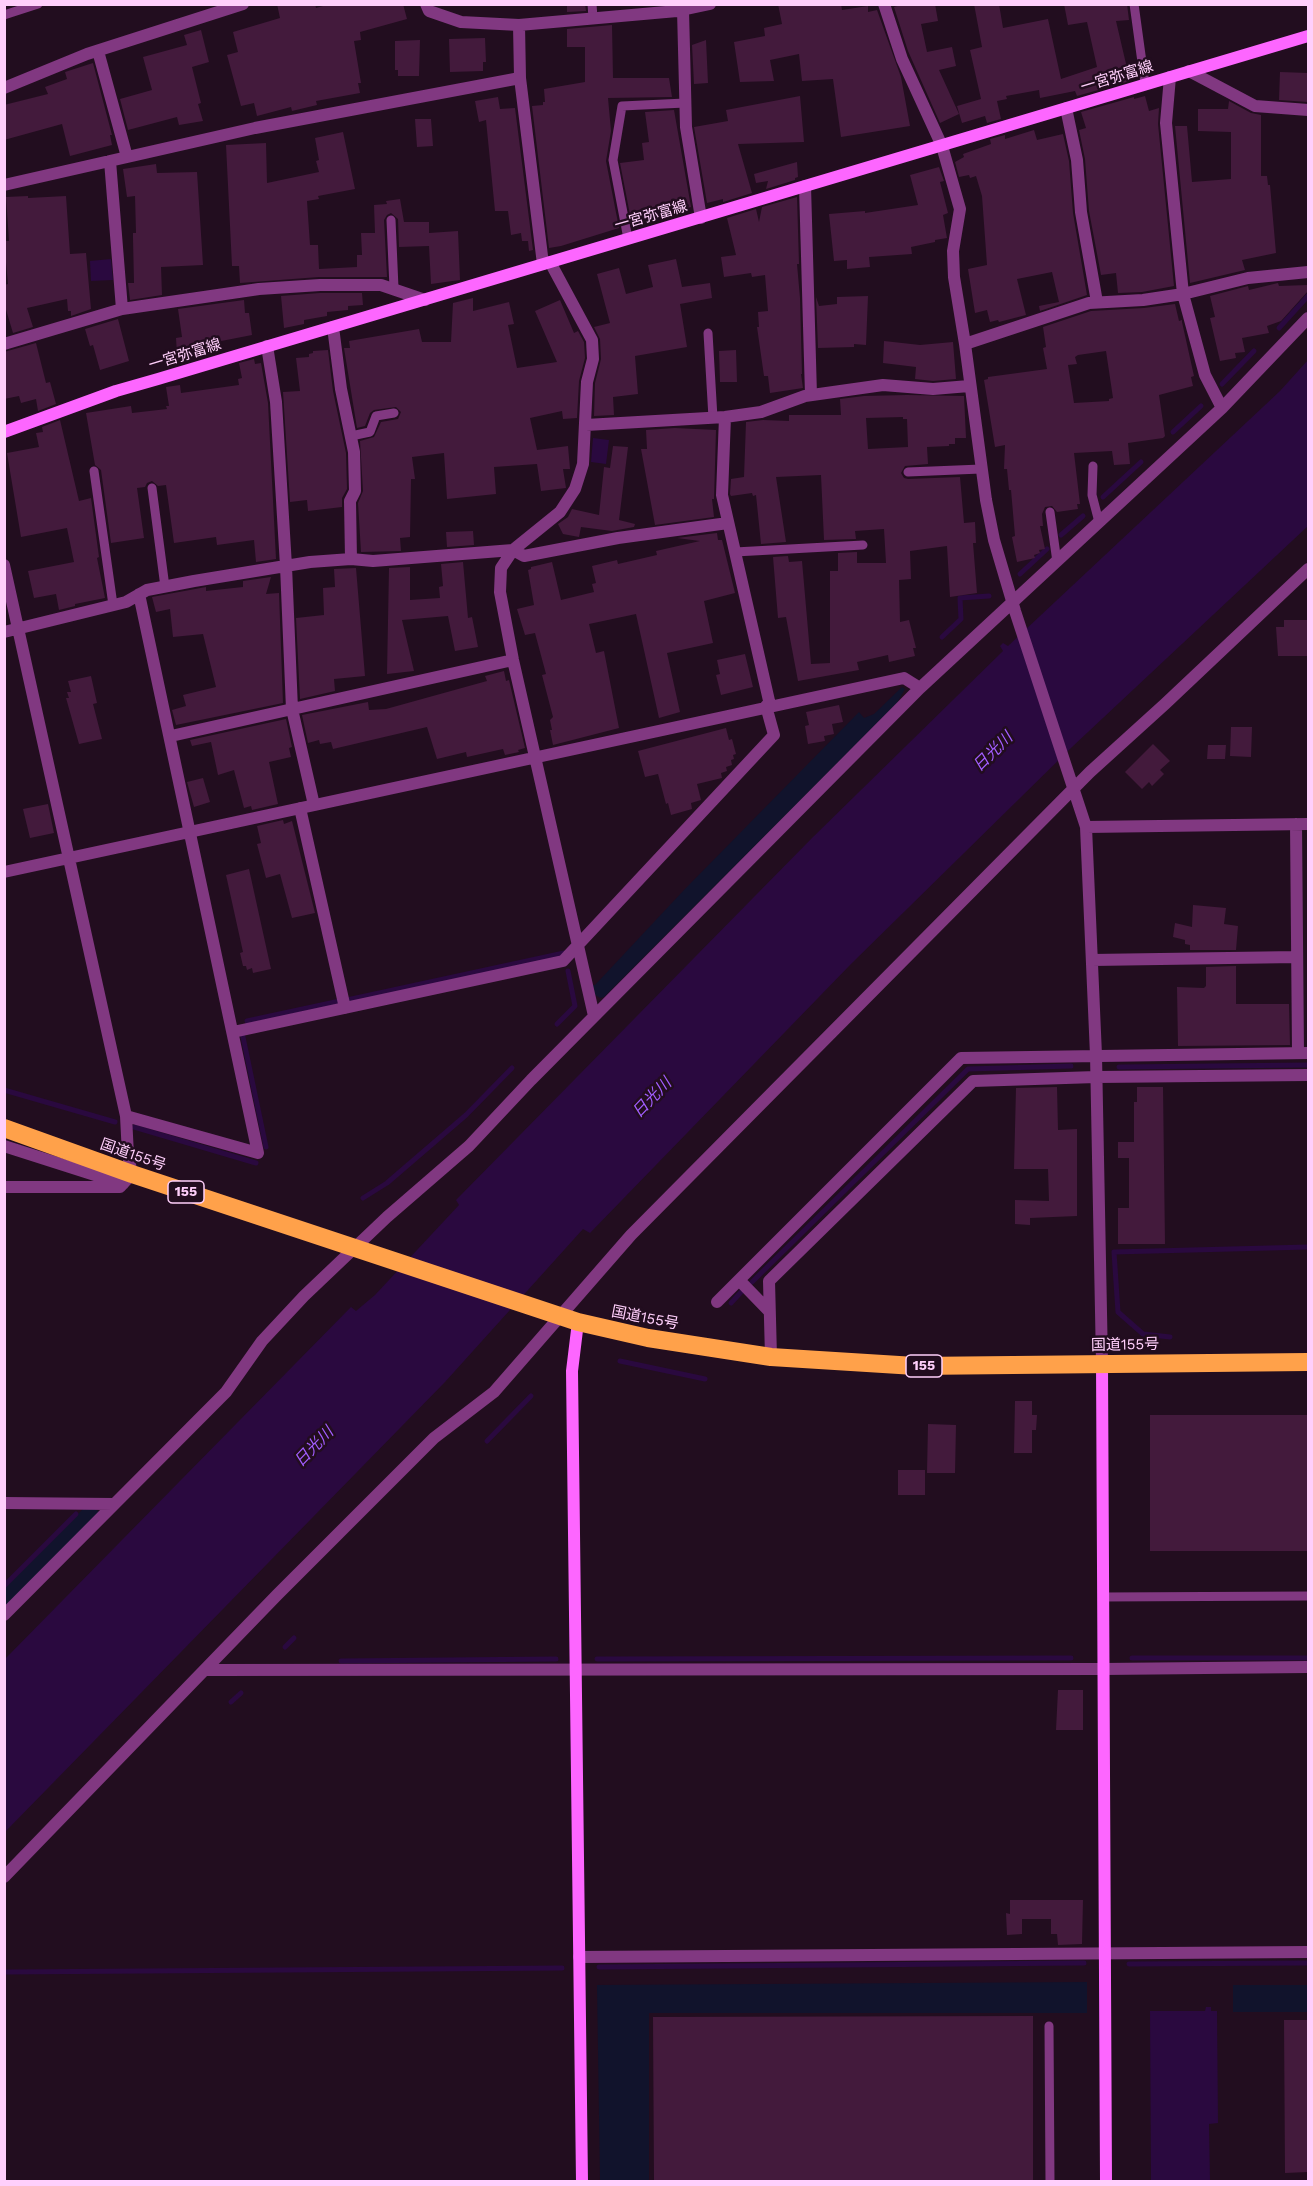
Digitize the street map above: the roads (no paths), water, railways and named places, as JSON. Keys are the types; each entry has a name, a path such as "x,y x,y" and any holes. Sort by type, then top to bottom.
{"highway":[{"name":"国道155号","path":"4,1128 128,1179 362,1250 562,1316 648,1338 771,1357 915,1366 1308,1362"}],"street":[{"path":"4,88 98,51 243,4"},
{"path":"426,4 429,11 461,22 519,25 593,18 659,8 683,10 710,4"},
{"path":"884,4 902,58 942,146 960,209 953,251 954,277 981,469 994,540 1086,826 1096,1055 1102,1364 1106,2181"},
{"path":"683,10 686,127 701,218"},
{"path":"519,25 520,78 547,263 592,340 593,359 587,382 583,464 575,489 560,512 513,550 501,568 500,592 513,660 594,1016"},
{"name":"一宮弥富線","path":"4,432 116,391 1308,36"},
{"path":"98,51 127,157"},
{"path":"1189,71 1255,106 1308,110"},
{"path":"1170,77 1166,123 1183,294 1205,375 1222,408"},
{"path":"4,185 255,128 520,78"},
{"path":"1066,108 1077,160 1081,212 1097,302"},
{"path":"110,161 122,309"},
{"path":"805,186 811,395"},
{"path":"965,344 1059,312 1097,302 1143,300 1183,294 1248,278 1308,272"},
{"path":"4,344 122,309 259,289 320,285 381,285 425,300"},
{"path":"4,1615 226,1392 262,1341 304,1296 362,1250 469,1146 594,1016 920,688 1014,607 1057,562 1222,408 1308,318"},
{"path":"333,327 340,389 351,436 355,491 350,501 351,559"},
{"path":"267,346 276,402 292,709 314,805"},
{"path":"586,425 719,417 761,412 811,395 883,385 933,389 969,386"},
{"path":"233,1032 563,961 774,735 722,495 719,417"},
{"path":"4,632 126,602 147,590 286,566 351,559 374,561 513,550 524,556 618,538 728,523"},
{"path":"4,566 126,1116 128,1155 128,1179 120,1187 4,1187"},
{"path":"4,1877 434,1438 494,1392 632,1235 1072,786 1308,569"},
{"path":"126,1116 258,1153 139,594"},
{"path":"171,736 513,660"},
{"path":"4,872 904,678 920,688"},
{"path":"300,808 345,1008"},
{"path":"717,1302 962,1058 1303,1053 1297,957 1302,824 1086,826"},
{"path":"1092,960 1297,957"},
{"path":"771,1357 769,1281 973,1081 1308,1075"},
{"path":"4,1146 128,1179"},
{"path":"740,1280 770,1311"},
{"path":"562,1316 573,1371 582,2181"},
{"path":"4,1503 114,1504"},
{"path":"205,1670 1308,1667"},
{"path":"579,1957 1308,1952"}],"lane":[{"path":"4,15 38,4"},
{"path":"592,4 593,18"},
{"path":"1134,4 1145,84"},
{"path":"628,239 613,160 622,106 685,103"},
{"path":"391,220 394,288"},
{"path":"708,333 719,417"},
{"path":"351,436 370,432 376,416 394,413"},
{"path":"1093,466 1092,495 1099,522"},
{"path":"908,472 981,469"},
{"path":"94,471 113,605"},
{"path":"152,488 165,587"},
{"path":"1050,512 1057,562"},
{"path":"735,552 863,545"},
{"path":"1103,1597 1308,1596"},
{"path":"1049,2026 1050,2181"}],"water":[{"path":"111,259 113,280 91,281 90,261"},
{"name":"日光川","path":"1308,360 1308,526 1072,747 851,964 590,1233 583,1229 445,1382 5,1832 5,1659 351,1307 356,1311 375,1295 459,1205 456,1200 812,838 1003,651 1000,646 1003,643 1008,646 1280,391"},
{"path":"593,438 609,440 606,464 591,462"},
{"path":"1206,2007 1211,2007 1211,2011 1217,2011 1218,2123 1209,2124 1210,2181 1151,2181 1150,2011 1205,2011"}],"waterway":[{"path":"1279,328 1308,296"},
{"path":"1222,384 1254,351"},
{"path":"1173,432 1201,406"},
{"path":"1103,497 1141,462"},
{"path":"1061,535 1083,516"},
{"path":"1020,574 1047,549"},
{"path":"942,637 961,619 960,598 989,596"},
{"path":"347,1000 564,953"},
{"path":"557,1024 575,1006 568,971"},
{"path":"247,1021 340,1001"},
{"path":"243,1037 266,1147"},
{"path":"1119,1067 1308,1065"},
{"path":"752,1282 968,1069 1071,1066"},
{"path":"363,1198 387,1183 466,1115 512,1068"},
{"path":"4,1090 115,1122"},
{"path":"134,1127 256,1163"},
{"path":"1170,1337 1143,1334 1118,1312 1114,1252 1308,1247"},
{"path":"731,1303 742,1291"},
{"path":"620,1361 705,1379"},
{"path":"487,1441 531,1396"},
{"path":"4,1586 76,1514"},
{"path":"285,1647 294,1638"},
{"path":"597,1659 1071,1658"},
{"path":"1132,1658 1308,1658"},
{"path":"341,1661 556,1659"},
{"path":"231,1702 241,1693"},
{"path":"599,1967 1084,1963"},
{"path":"1129,1964 1308,1963"},
{"path":"5,1972 562,1968"}]}
